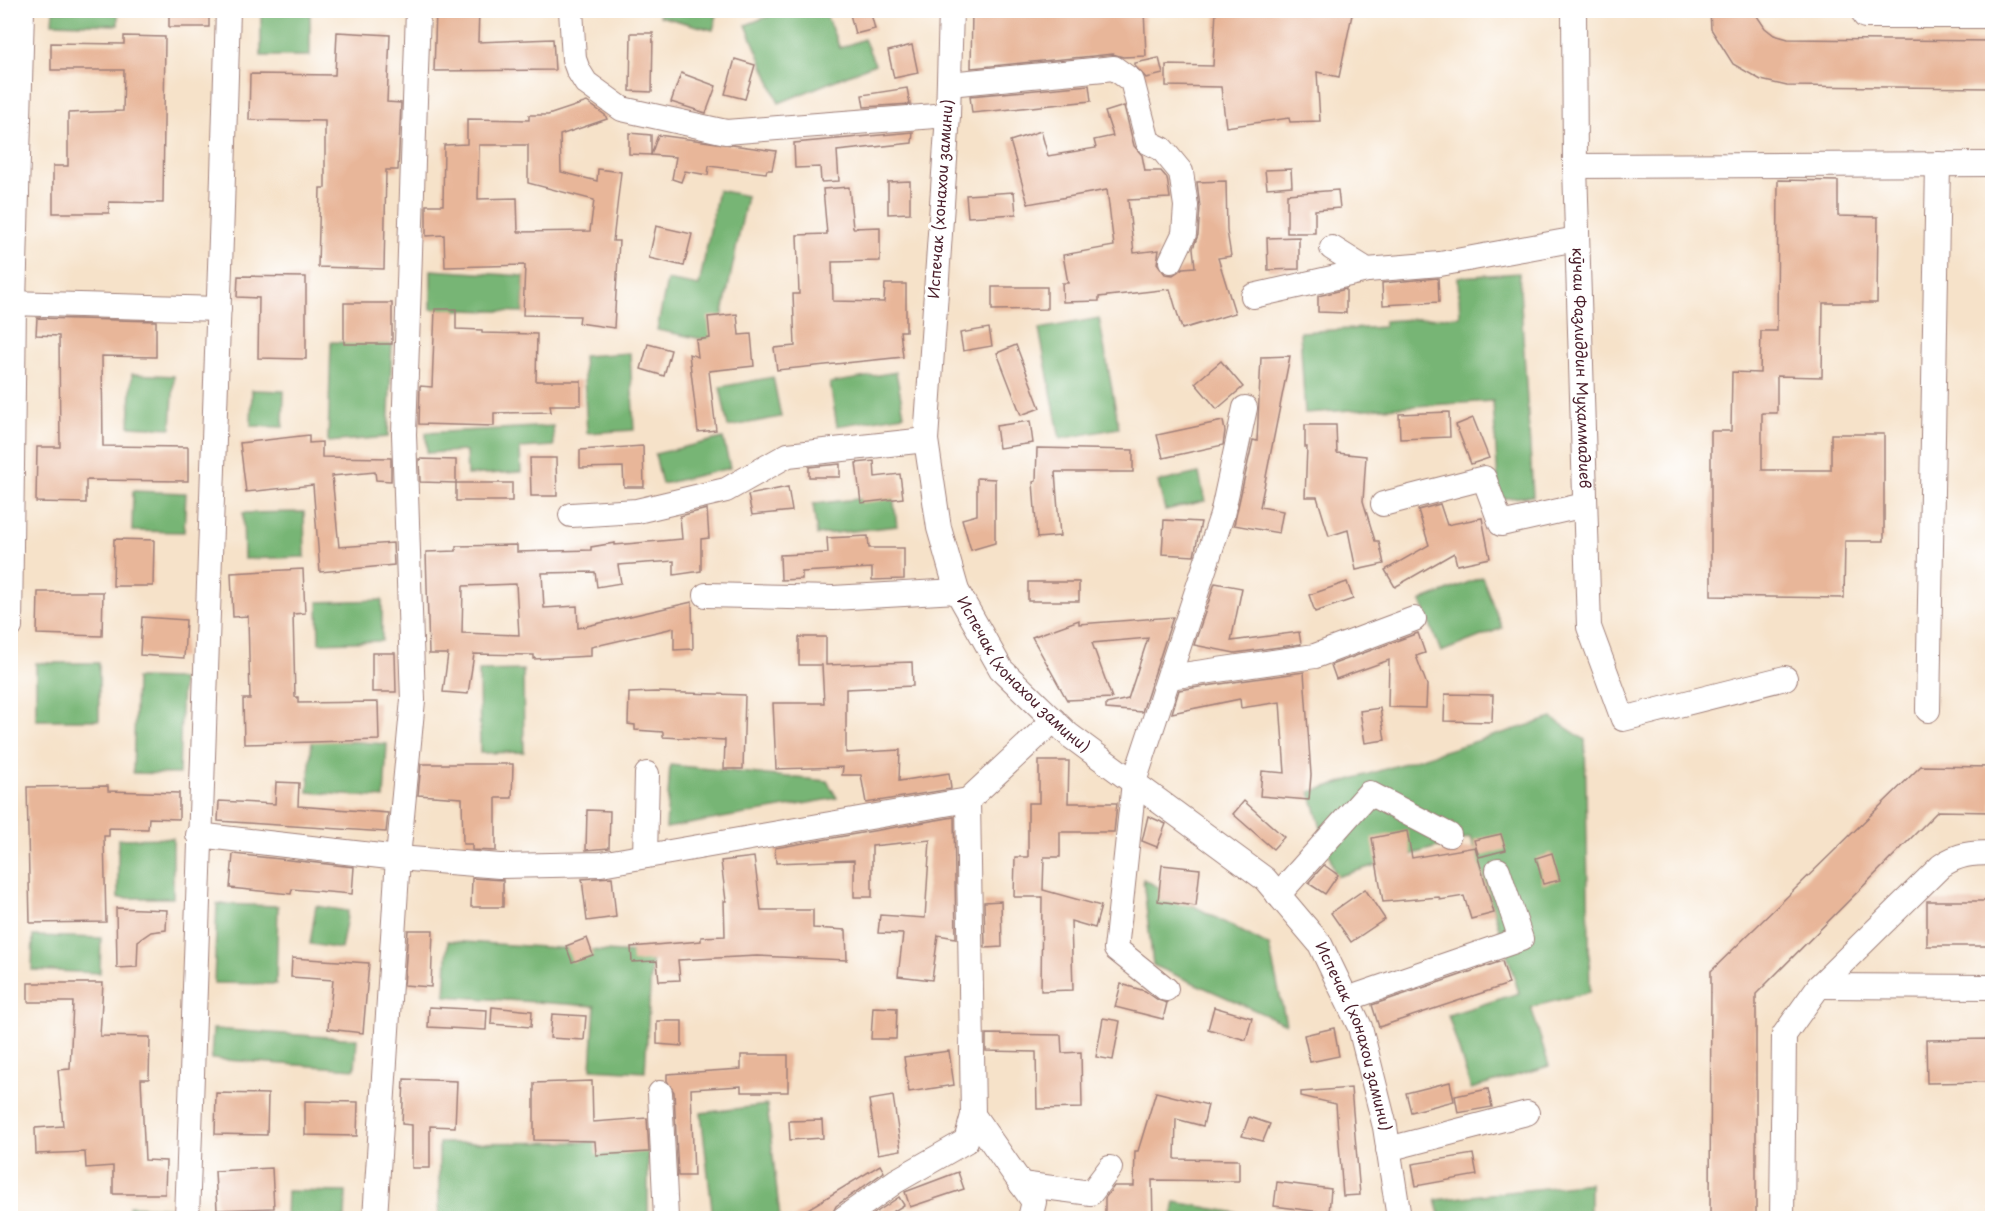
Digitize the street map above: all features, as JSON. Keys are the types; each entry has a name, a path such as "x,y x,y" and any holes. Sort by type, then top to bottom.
{"street":[{"path":"10,627 12,303 22,10"},
{"path":"187,1218 198,835 219,309 228,10"},
{"path":"375,1218 398,858 413,700 404,434 418,10"},
{"path":"571,10 574,59 578,70 586,83 622,109 726,132 948,115"},
{"name":"Испечак (хонахои замини)","path":"951,10 948,115 926,440 939,528 957,591 1001,669 1069,735 1265,879 1320,944 1360,1027 1388,1149 1399,1218"},
{"name":"кӯчаи Фазлиддин Муҳаммадиев","path":"1574,10 1575,166 1589,627 1623,719 1785,678"},
{"path":"1866,10 1866,16 1992,16"},
{"path":"949,84 1114,68 1132,81 1149,142 1162,149 1181,172 1186,206 1184,234 1171,261"},
{"path":"1928,710 1938,164"},
{"path":"1575,166 1992,164"},
{"path":"1253,296 1367,270 1440,264 1577,239"},
{"path":"1332,248 1367,270"},
{"path":"12,303 219,309"},
{"path":"1166,989 1116,949 1134,782 1222,515 1245,408"},
{"path":"571,515 637,511 726,490 788,455 926,440"},
{"path":"1383,504 1484,478 1501,524 1585,505"},
{"path":"706,595 833,598 957,591"},
{"path":"1169,676 1315,656 1414,619"},
{"path":"198,835 398,858 500,866 601,864 968,801 1054,720"},
{"path":"645,856 647,774"},
{"path":"1278,895 1370,793 1449,836"},
{"path":"844,1218 896,1181 966,1141 973,1115 968,801"},
{"path":"1782,1218 1784,1035 1819,986 1941,866 1953,857 1971,853 1992,853"},
{"path":"1347,999 1521,939 1498,870"},
{"path":"1819,986 1992,987"},
{"path":"660,1093 666,1218"},
{"path":"1388,1149 1527,1113"},
{"path":"973,1115 1034,1202 1030,1218"},
{"path":"1021,1184 1091,1193 1110,1168"}],"green space":[{"path":"660,10 718,11 713,30 659,16"},
{"path":"53,11 118,11 118,25 52,23"},
{"path":"261,11 310,11 310,56 261,56"},
{"path":"782,11 824,11 840,48 864,39 875,64 779,103 746,25"},
{"path":"718,190 747,196 717,342 657,330 667,280 699,286"},
{"path":"431,270 524,276 523,312 431,309"},
{"path":"1519,273 1533,496 1499,499 1493,401 1305,413 1300,332 1384,327 1384,321 1460,316 1458,277"},
{"path":"1099,318 1119,428 1060,439 1039,329"},
{"path":"331,342 392,344 388,437 328,442"},
{"path":"630,353 634,430 587,433 583,356"},
{"path":"896,372 904,415 837,426 830,383"},
{"path":"132,374 174,376 171,428 129,426"},
{"path":"773,377 781,417 728,427 720,387"},
{"path":"252,390 284,391 283,427 251,426"},
{"path":"553,426 554,446 520,448 521,472 467,475 466,451 427,453 426,433"},
{"path":"723,438 730,468 662,484 655,454"},
{"path":"1199,473 1205,501 1165,510 1158,482"},
{"path":"133,491 186,493 184,532 132,531"},
{"path":"893,495 897,526 817,535 813,504"},
{"path":"304,512 305,557 244,559 243,513"},
{"path":"1482,577 1502,628 1441,652 1421,601"},
{"path":"382,600 382,641 319,643 318,602"},
{"path":"36,663 99,663 99,720 36,720"},
{"path":"523,670 524,752 480,753 479,671"},
{"path":"136,678 182,679 179,774 133,773"},
{"path":"1552,718 1585,740 1590,992 1531,1007 1549,1066 1471,1089 1448,1015 1519,993 1471,837 1336,877 1310,792"},
{"path":"312,739 387,744 384,798 308,792"},
{"path":"670,765 827,781 837,798 666,828"},
{"path":"173,838 173,898 118,898 118,839"},
{"path":"1143,879 1269,946 1286,1024 1153,965"},
{"path":"217,904 278,906 276,984 214,983"},
{"path":"316,906 348,911 341,949 310,944"},
{"path":"33,936 101,938 100,973 32,970"},
{"path":"448,941 652,954 645,1072 591,1069 595,1006 445,996"},
{"path":"213,1029 357,1039 355,1069 211,1059"},
{"path":"767,1105 780,1218 713,1218 701,1113"},
{"path":"648,1142 648,1218 439,1218 439,1143"},
{"path":"1590,1183 1590,1218 1441,1218 1436,1200"},
{"path":"287,1191 346,1192 345,1218 286,1218"},
{"path":"1175,1202 1238,1213 1237,1218 1172,1218"},
{"path":"129,1206 170,1208 169,1218 129,1218"},
{"path":"205,1216 286,1218 205,1218"}],"building":[{"path":"169,10 209,10 209,27 169,27"},
{"path":"436,10 479,10 478,42 553,39 555,70 434,71"},
{"path":"849,10 870,10 875,29 855,34"},
{"path":"972,10 1144,10 1146,56 1123,57 1113,54 971,68"},
{"path":"1216,10 1353,10 1339,77 1317,72 1320,121 1290,122 1289,118 1226,127 1221,87 1166,86 1166,65 1213,66"},
{"path":"1710,10 1753,10 1765,28 1774,35 1788,39 1992,41 1992,88 1787,86 1761,80 1733,64 1711,29"},
{"path":"337,32 390,35 387,102 401,103 398,170 386,170 384,269 318,267 320,188 325,188 325,121 249,120 250,74 335,75"},
{"path":"631,33 653,33 652,92 630,91"},
{"path":"124,36 165,37 163,203 109,202 109,213 53,213 53,166 68,166 68,113 123,111 124,70 51,70 51,43 124,44"},
{"path":"912,45 918,73 894,78 888,51"},
{"path":"1159,58 1163,74 1146,78 1135,66 1135,63"},
{"path":"735,59 755,65 745,99 725,94"},
{"path":"681,73 716,86 706,113 671,102"},
{"path":"1089,85 1091,101 972,113 970,96"},
{"path":"907,88 910,104 864,107 862,95"},
{"path":"587,102 607,119 560,135 561,172 597,181 598,169 621,172 613,241 619,241 614,328 579,323 580,316 523,315 525,265 445,267 444,235 426,236 426,205 443,205 444,145 467,144 467,119 529,120 529,115 548,115","holes":["479,145 528,145 528,183 594,200 590,231 518,232 517,198 478,199"]},
{"path":"1124,106 1134,146 1142,155 1145,171 1161,171 1167,178 1170,198 1128,200 1134,253 1159,250 1157,263 1165,274 1173,275 1183,268 1195,267 1193,248 1198,235 1200,207 1197,182 1226,181 1227,231 1231,256 1218,258 1235,313 1182,329 1170,289 1099,297 1099,301 1063,302 1062,283 1068,283 1063,255 1114,246 1107,190 1028,204 1010,141 1041,131 1048,156 1096,148 1094,140 1113,136 1105,112"},
{"path":"913,132 912,143 837,151 839,181 821,182 820,167 795,168 794,143"},
{"path":"629,133 651,135 651,155 629,154"},
{"path":"658,135 776,151 772,170 767,170 766,173 709,166 708,175 685,171 681,182 672,179 676,157 651,155"},
{"path":"1291,169 1292,186 1267,188 1265,170"},
{"path":"1778,180 1838,181 1838,216 1878,217 1877,303 1823,303 1822,377 1777,376 1777,413 1762,413 1762,470 1831,470 1831,434 1884,434 1884,541 1845,541 1844,598 1711,596 1711,431 1731,431 1732,372 1760,373 1761,331 1777,331"},
{"path":"910,181 910,213 888,214 888,182"},
{"path":"849,187 853,228 880,227 880,261 832,262 833,301 884,302 885,284 906,284 906,331 900,331 903,357 777,370 774,348 795,346 793,294 799,294 797,235 827,234 823,189"},
{"path":"1338,190 1340,208 1315,210 1315,233 1287,233 1287,194"},
{"path":"1014,192 1016,214 968,217 966,195"},
{"path":"656,226 692,234 684,266 649,258"},
{"path":"1299,237 1299,269 1268,270 1267,238"},
{"path":"238,276 306,277 306,359 258,358 259,298 237,297"},
{"path":"1438,278 1439,302 1383,305 1382,283"},
{"path":"992,287 1047,287 1047,309 992,310"},
{"path":"1346,289 1346,313 1318,312 1318,296"},
{"path":"344,303 392,303 392,344 344,344"},
{"path":"435,309 456,309 456,329 482,330 482,333 537,334 536,381 581,381 581,405 550,405 551,412 494,413 494,426 419,424 420,386 432,387"},
{"path":"737,314 739,335 751,334 754,366 709,371 716,430 698,432 689,354 698,357 696,340 710,338 708,317"},
{"path":"37,318 156,321 156,357 102,356 103,446 188,447 188,481 86,480 86,503 36,502 37,447 60,447 59,336 36,335"},
{"path":"989,328 992,346 963,351 960,333"},
{"path":"648,344 671,350 664,376 641,369"},
{"path":"1016,345 1040,408 1021,415 997,353"},
{"path":"1290,356 1260,507 1283,511 1279,533 1234,525 1253,440 1257,441 1261,357"},
{"path":"1221,361 1243,387 1217,409 1195,383"},
{"path":"1449,412 1450,437 1400,439 1399,414"},
{"path":"1473,418 1489,458 1471,464 1456,425"},
{"path":"1030,421 1033,443 999,448 996,426"},
{"path":"1223,421 1225,431 1223,445 1163,458 1157,435"},
{"path":"1305,425 1336,425 1337,453 1366,456 1363,501 1375,541 1379,541 1384,564 1356,570 1348,530 1329,536 1317,497 1305,497 1307,447 1305,447"},
{"path":"309,435 309,443 322,442 322,457 391,458 391,481 376,480 375,472 332,476 339,547 393,543 394,565 320,572 313,485 246,492 240,443"},
{"path":"643,446 644,487 624,487 623,467 580,468 580,450"},
{"path":"1037,448 1133,450 1133,472 1055,472 1060,536 1037,538 1033,482 1036,481"},
{"path":"530,458 556,458 557,496 531,496"},
{"path":"419,459 456,460 456,483 420,482"},
{"path":"874,461 875,477 900,474 903,498 861,503 856,463"},
{"path":"840,464 840,477 809,477 809,467"},
{"path":"977,478 995,479 995,543 971,550 962,519 977,515"},
{"path":"456,483 512,483 512,501 456,501"},
{"path":"788,487 792,511 752,515 748,495"},
{"path":"1440,504 1447,525 1482,518 1490,558 1457,565 1454,553 1395,587 1385,570 1429,545 1418,510"},
{"path":"707,509 709,538 701,539 701,571 674,575 674,561 618,565 621,583 597,587 595,572 542,573 544,608 577,606 578,628 692,602 693,649 674,650 674,628 591,647 591,656 534,659 534,655 474,654 468,694 443,692 448,654 429,654 426,552 456,551 456,546 517,545 517,552 591,550 591,547 615,543 615,545 682,539 680,516","holes":["516,584 519,635 462,633 463,586"]},
{"path":"1164,520 1201,522 1194,556 1162,554"},
{"path":"868,536 869,548 904,548 904,579 872,580 872,568 802,572 802,579 781,580 780,555 828,553 827,538"},
{"path":"114,539 154,540 153,586 113,586"},
{"path":"303,569 305,613 293,614 295,697 298,697 298,703 378,702 379,740 244,744 243,699 250,699 248,616 233,617 231,573"},
{"path":"1028,582 1079,582 1079,601 1028,601"},
{"path":"1347,582 1353,599 1315,612 1309,595"},
{"path":"1215,583 1242,588 1231,641 1299,632 1301,644 1235,653 1194,645"},
{"path":"38,592 103,592 102,636 37,634"},
{"path":"142,617 186,620 184,658 140,655"},
{"path":"1173,617 1142,712 1106,709 1106,704 1128,699 1148,638 1092,643 1112,698 1067,700 1032,637 1079,620 1079,624"},
{"path":"1418,633 1425,653 1416,656 1427,685 1426,708 1388,707 1389,660 1336,679 1331,665"},
{"path":"799,637 826,637 826,665 912,662 913,686 846,689 846,753 900,750 899,781 949,773 951,789 866,803 861,775 842,775 843,767 776,769 773,703 824,703 822,665 799,665"},
{"path":"372,653 395,653 396,692 372,692"},
{"path":"1304,672 1311,775 1309,800 1260,796 1262,771 1285,773 1280,702 1241,708 1240,699 1172,713 1179,690"},
{"path":"629,693 745,695 743,769 724,769 725,740 663,737 663,732 635,730 635,725 628,724"},
{"path":"1445,694 1493,695 1492,722 1444,721"},
{"path":"1380,708 1385,740 1365,743 1360,711"},
{"path":"1039,761 1069,761 1068,803 1117,803 1114,832 1060,832 1060,857 1044,857 1043,890 1101,906 1095,928 1071,921 1073,990 1041,991 1042,897 1014,897 1015,857 1028,857 1028,803 1039,803"},
{"path":"421,764 513,764 512,798 496,798 496,851 472,850 472,844 463,844 462,798 418,795"},
{"path":"1921,766 1992,767 1992,812 1938,811 1756,994 1756,1218 1710,1218 1711,971"},
{"path":"276,782 299,783 298,806 388,813 386,832 218,821 219,801 275,804"},
{"path":"108,786 108,791 179,793 179,819 149,818 148,829 109,828 109,836 104,836 106,922 30,923 27,787"},
{"path":"1244,801 1284,837 1273,849 1233,814"},
{"path":"587,810 610,811 609,848 586,850"},
{"path":"1148,816 1166,824 1157,847 1142,841"},
{"path":"954,817 956,938 938,935 932,980 898,976 903,934 878,933 880,915 925,918 930,840 872,846 872,897 854,897 854,860 776,863 775,848"},
{"path":"1407,831 1412,858 1475,847 1494,913 1471,919 1464,896 1440,900 1439,897 1383,902 1372,838"},
{"path":"1501,834 1506,850 1479,857 1474,840"},
{"path":"1552,853 1560,880 1543,884 1536,858"},
{"path":"233,854 354,867 352,894 292,889 291,894 230,888"},
{"path":"754,857 761,910 813,910 813,928 846,930 847,960 757,956 678,960 680,980 659,981 657,961 632,962 631,947 701,941 701,937 725,936 724,901 726,901 721,861"},
{"path":"1162,865 1200,869 1196,906 1158,901"},
{"path":"1324,865 1338,875 1325,894 1308,883"},
{"path":"612,877 616,917 587,921 582,879"},
{"path":"472,878 503,880 503,907 471,907"},
{"path":"1365,889 1385,919 1351,942 1331,913"},
{"path":"1001,901 1002,947 985,948 984,902"},
{"path":"1927,901 1992,901 1992,946 1927,946"},
{"path":"116,908 167,910 166,930 151,932 138,941 137,967 117,968"},
{"path":"408,930 433,930 431,987 404,985"},
{"path":"587,938 593,955 572,962 566,946"},
{"path":"292,958 369,963 363,1033 328,1029 333,980 291,977"},
{"path":"1502,961 1509,984 1379,1027 1372,1005"},
{"path":"28,983 103,983 100,1036 150,1037 149,1079 141,1079 145,1160 166,1161 165,1194 113,1194 113,1166 86,1168 85,1152 36,1154 35,1128 63,1126 58,1070 70,1069 73,1002 28,1002"},
{"path":"1121,984 1145,991 1167,1003 1163,1019 1115,1007"},
{"path":"429,1007 487,1010 486,1030 428,1027"},
{"path":"492,1007 532,1011 531,1027 491,1024"},
{"path":"873,1007 897,1008 896,1039 871,1039"},
{"path":"1214,1007 1252,1018 1246,1040 1208,1029"},
{"path":"552,1014 586,1016 584,1040 550,1038"},
{"path":"1103,1018 1120,1021 1113,1060 1096,1057"},
{"path":"657,1021 682,1021 682,1046 657,1044"},
{"path":"1334,1028 1339,1056 1310,1062 1304,1035"},
{"path":"986,1034 1061,1035 1062,1053 1081,1052 1082,1108 1037,1109 1036,1052 986,1051"},
{"path":"1992,1039 1992,1082 1927,1083 1926,1040"},
{"path":"949,1051 954,1085 909,1092 904,1057"},
{"path":"741,1055 788,1055 788,1092 741,1092 741,1086 691,1089 694,1176 678,1176 674,1092 667,1081 667,1074 741,1069"},
{"path":"404,1079 457,1081 455,1127 430,1126 430,1168 412,1168 412,1125 402,1124"},
{"path":"592,1081 593,1122 647,1118 649,1152 596,1155 595,1141 534,1140 534,1083"},
{"path":"1450,1082 1454,1101 1411,1112 1406,1093"},
{"path":"1351,1088 1360,1195 1343,1196 1336,1104 1301,1096 1301,1092"},
{"path":"1488,1089 1492,1107 1458,1113 1455,1096"},
{"path":"1156,1092 1208,1105 1203,1126 1176,1119 1175,1159 1239,1160 1239,1181 1152,1180 1153,1218 1105,1218 1105,1198 1114,1186 1134,1186 1135,1151 1138,1151"},
{"path":"216,1093 268,1094 267,1135 215,1134"},
{"path":"893,1096 901,1150 878,1154 869,1100"},
{"path":"305,1101 358,1102 357,1136 305,1135"},
{"path":"1249,1117 1270,1124 1263,1141 1242,1136"},
{"path":"822,1120 823,1138 790,1140 789,1121"},
{"path":"1473,1154 1477,1175 1416,1186 1412,1164"},
{"path":"880,1165 884,1172 836,1206 830,1218 793,1218"},
{"path":"272,1168 274,1208 217,1210 215,1171"},
{"path":"958,1172 964,1189 910,1207 905,1192"},
{"path":"1277,1182 1331,1189 1329,1213 1274,1206"},
{"path":"899,1197 904,1205 883,1218 868,1218"}]}
